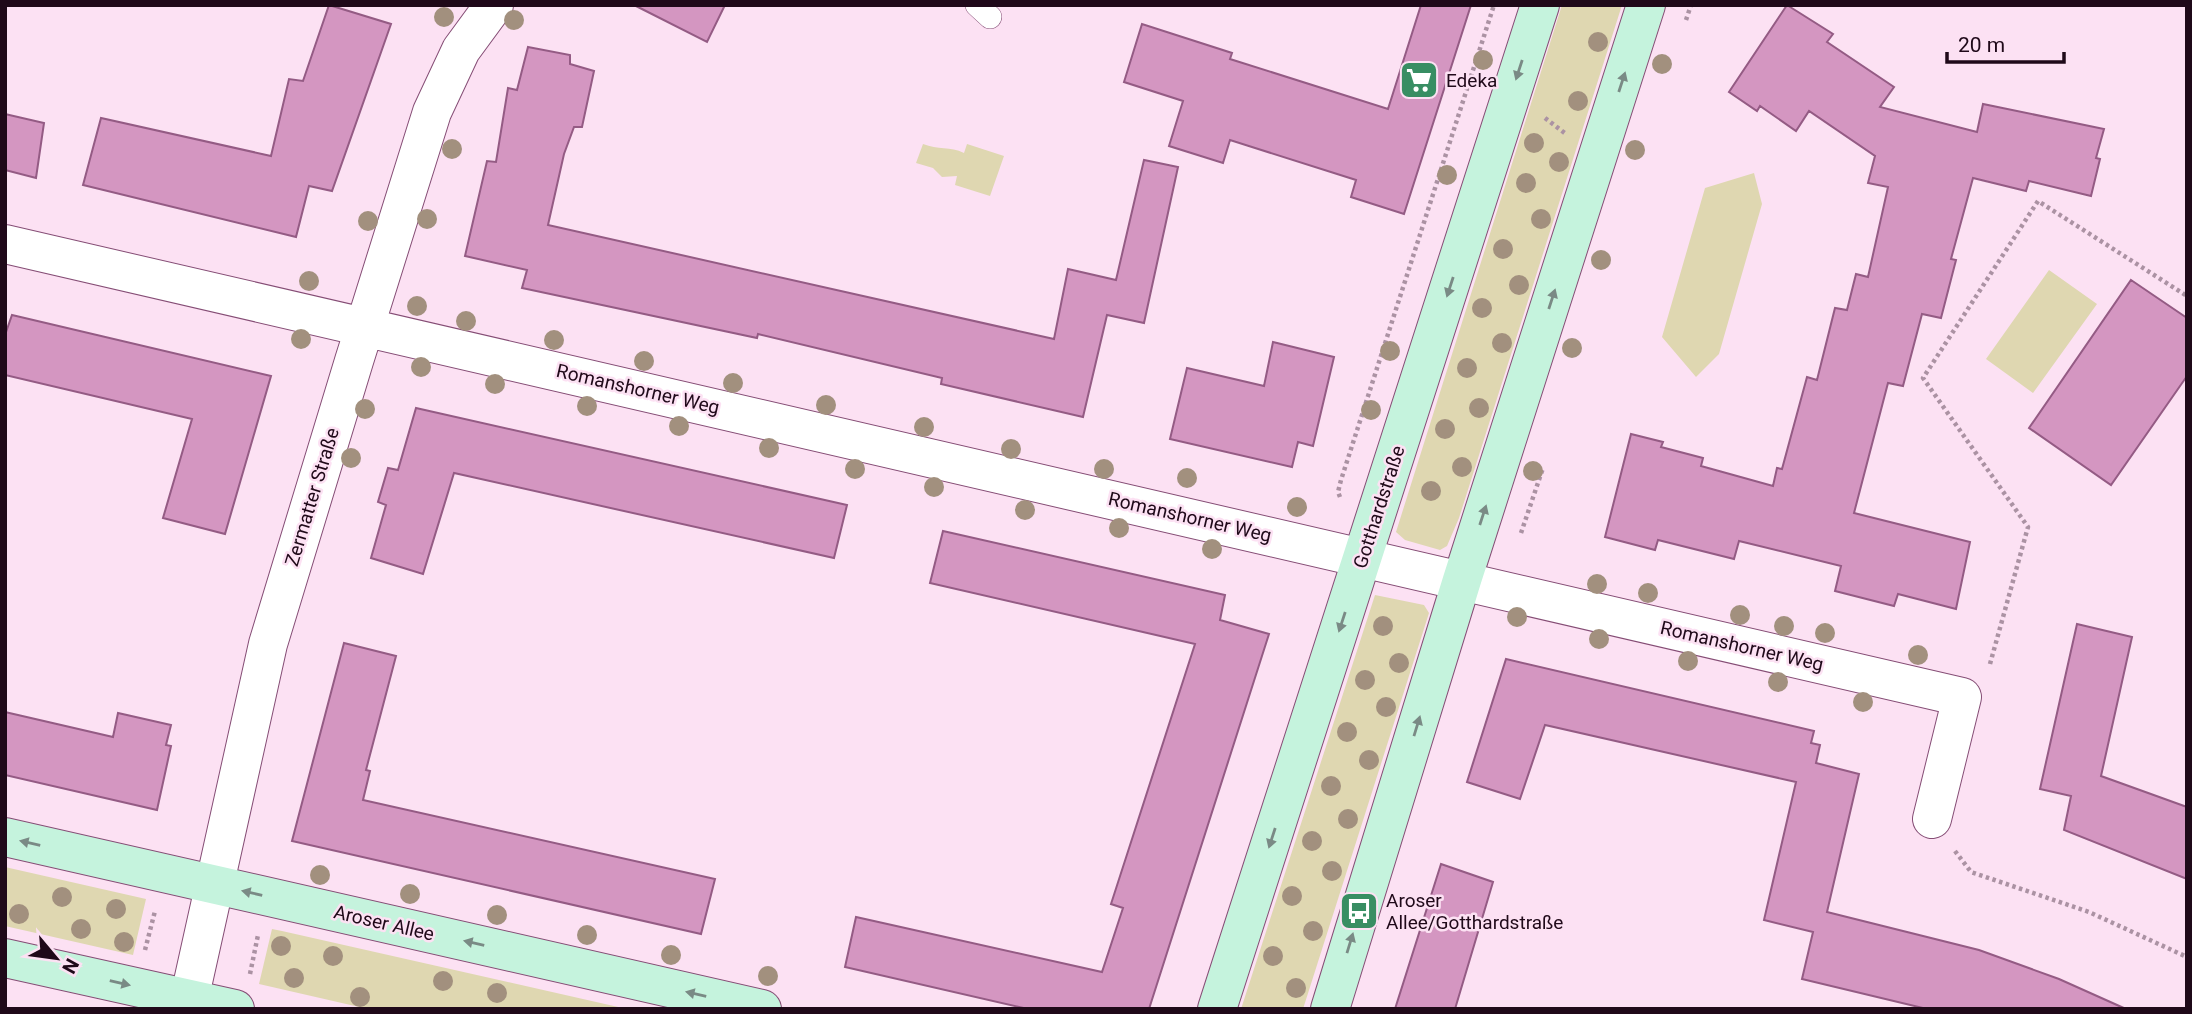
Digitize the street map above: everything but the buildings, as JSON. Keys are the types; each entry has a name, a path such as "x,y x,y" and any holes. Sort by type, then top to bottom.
{"main road":[{"name":"Gotthardstraße","path":"1217,1009 1540,5"},
{"path":"1330,1009 1462,580 1646,5"},
{"name":"Aroser Allee","path":"5,838 762,1009"},
{"path":"5,958 188,1004 241,995"}],"street":[{"name":"Zermatter Straße","path":"188,1004 268,644 365,327 432,112 461,50 494,5"},
{"name":"Romanshorner Weg","path":"5,244 1962,697 1932,819"}],"path":[{"path":"1540,115 1569,136"},
{"path":"1990,664 2028,527 1923,378 2038,201 2187,296"},
{"path":"1932,819 1971,872 2089,912 2187,957"},
{"path":"144,958 157,901"},
{"path":"241,995 260,926"}],"shaded area":[{"path":"1562,5 1622,5 1459,518 1447,546 1440,550 1405,540 1396,532"},
{"path":"923,144 964,153 967,144 1004,156 990,196 955,185 957,176 942,177 933,168 916,163"},
{"path":"1754,173 1762,204 1719,354 1696,377 1662,337 1705,188"},
{"path":"2049,270 2097,304 2033,393 1986,359"},
{"path":"1375,595 1424,605 1429,613 1303,1009 1241,1009"},
{"path":"5,867 146,899 133,955 5,926"},
{"path":"272,929 627,1009 368,1009 259,984"}],"place":[{"name":"Edeka","path":"1419,80"},
{"name":"Aroser Allee/Gotthardstraße","path":"1359,911"}]}
